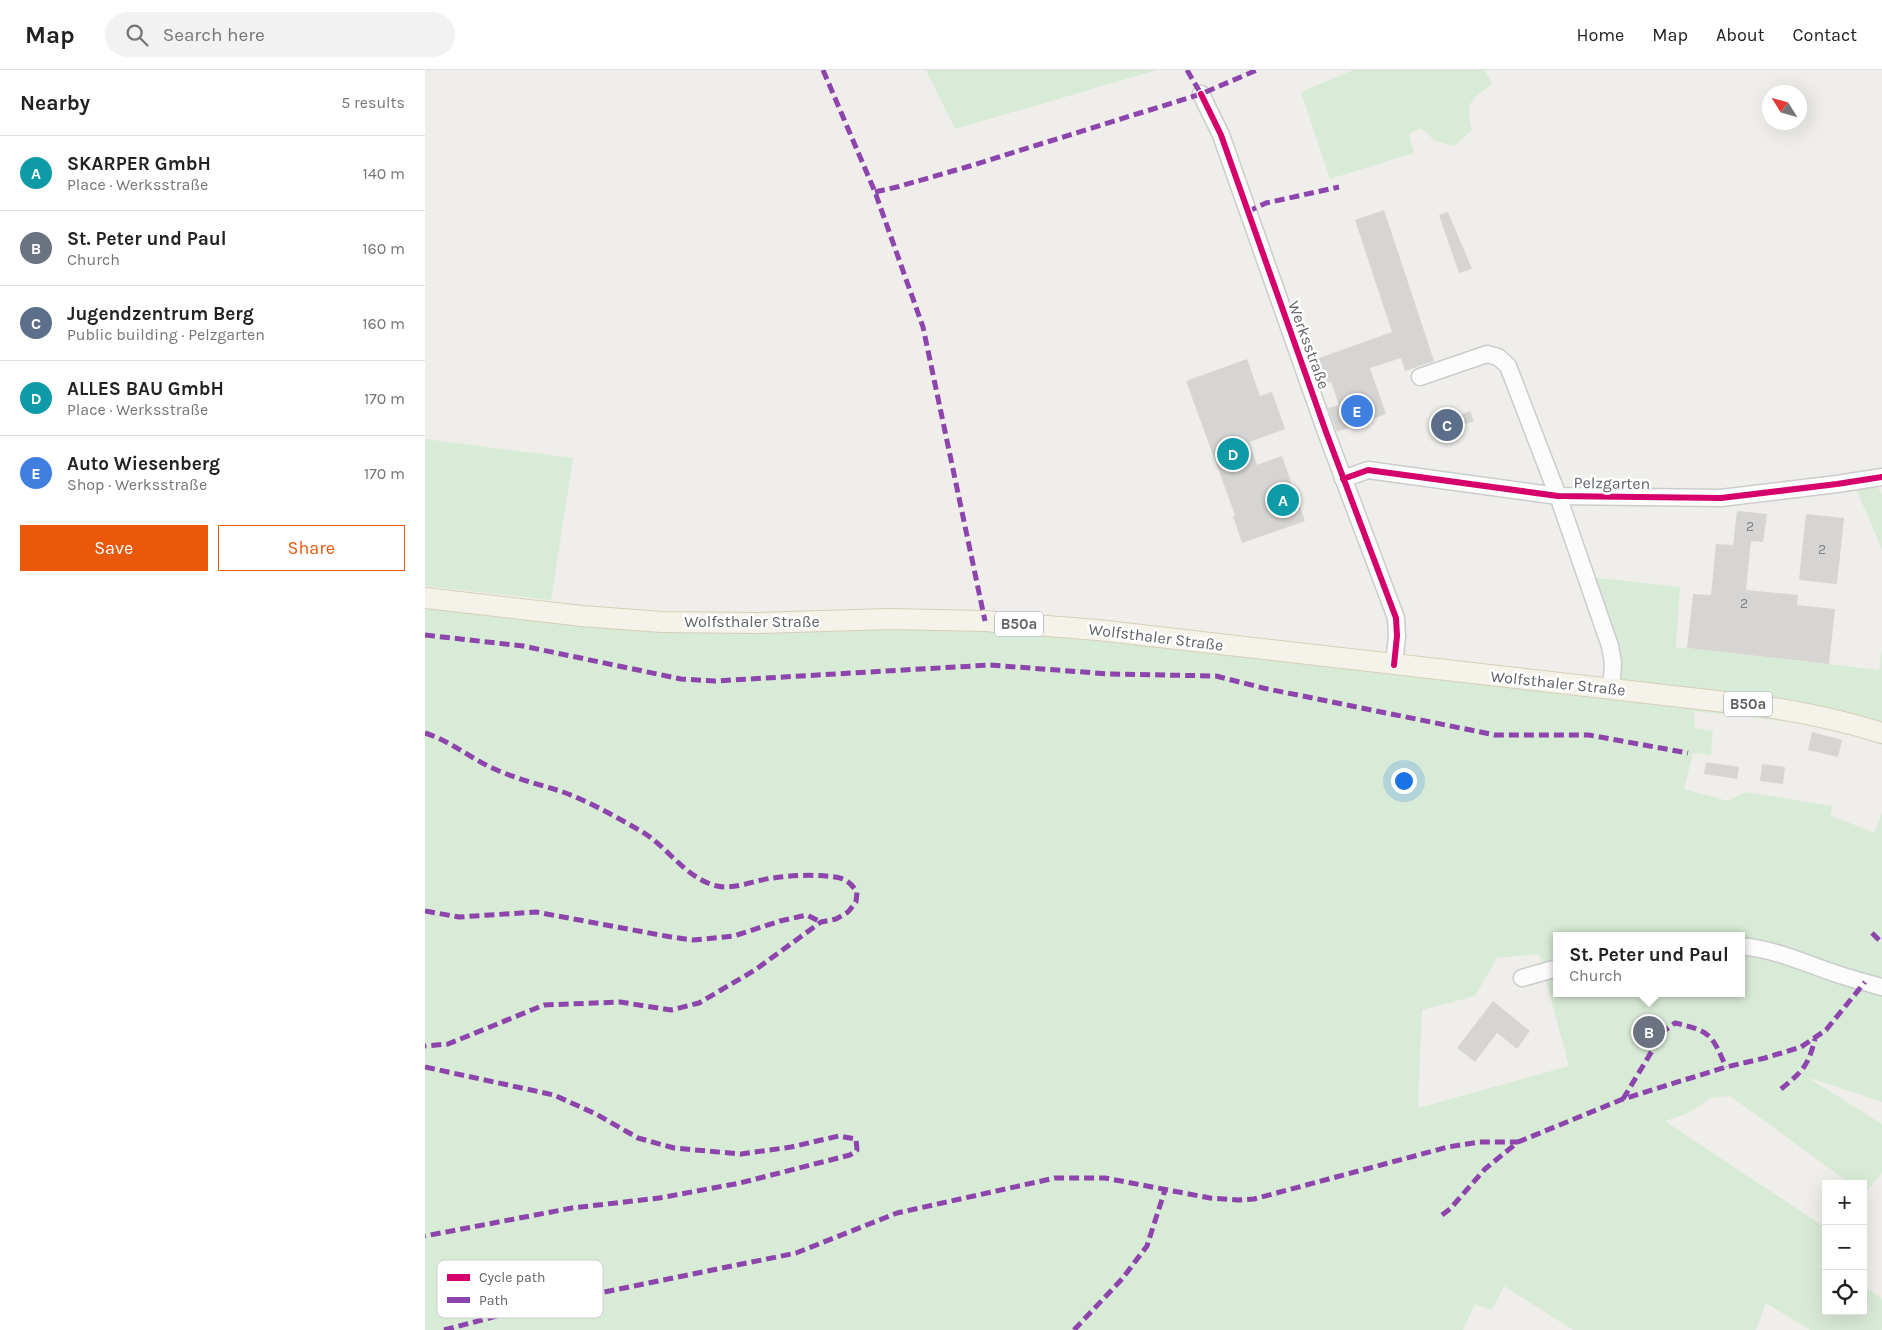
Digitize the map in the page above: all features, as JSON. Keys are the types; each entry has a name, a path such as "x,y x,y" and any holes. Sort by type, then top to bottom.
{"main road":[{"name":"Wolfsthaler Straße","path":"425,598 582,616 662,622 758,623 890,619 985,621 1098,630 1807,712 1853,723 1882,733"}],"street":[{"name":"Werksstraße","path":"1201,94 1221,135 1343,479 1395,618 1397,636 1394,665"},
{"path":"1419,377 1487,354 1497,357 1507,366 1558,496 1610,646 1613,663 1611,688"},
{"name":"Pelzgarten","path":"1343,479 1368,470 1558,496 1721,498 1882,477"},
{"path":"1745,946 1796,958 1837,974 1882,987"},
{"path":"1523,978 1553,969"}],"green space":[{"path":"926,70 1157,70 955,129"},
{"path":"1353,70 1485,70 1492,84 1471,102 1469,113 1472,130 1454,146 1435,141 1421,128 1409,134 1414,153 1330,179 1301,92"},
{"path":"425,439 573,458 551,600 425,586"},
{"path":"1877,486 1882,494 1882,549 1856,489"},
{"path":"1579,578 1609,579 1680,587 1676,647 1879,670 1882,648 1882,745 1851,734 1798,723 1694,711 1695,728 1713,731 1711,755 1693,753 1684,789 1728,801 1745,792 1833,806 1830,815 1874,833 1882,813 1882,1102 1807,1077 1882,1124 1882,1173 1867,1191 1867,1180 1846,1180 1730,1096 1710,1098 1689,1113 1665,1121 1822,1225 1822,1315 1867,1315 1867,1289 1882,1299 1882,1330 1810,1330 1766,1303 1756,1330 1573,1330 1504,1286 1492,1310 1475,1304 1463,1330 425,1330 425,606 890,628 986,630 1096,639 1610,698 1603,645","holes":["1539,954 1569,1066 1418,1108 1422,1010 1475,996 1497,958"]}],"building":[{"path":"1384,210 1434,361 1405,371 1401,358 1370,368 1386,414 1337,432 1328,408 1339,405 1331,382 1320,386 1311,361 1392,332 1355,220"},
{"path":"1448,212 1472,269 1459,273 1439,215"},
{"path":"1247,359 1260,396 1272,392 1285,429 1249,442 1257,465 1282,456 1305,521 1242,543 1233,516 1235,515 1186,381"},
{"path":"1470,411 1474,421 1440,433 1436,423"},
{"path":"1737,511 1767,514 1763,542 1751,541 1746,590 1798,595 1797,605 1835,609 1829,664 1687,648 1693,594 1711,595 1716,544 1733,545"},
{"path":"1806,514 1844,518 1837,584 1799,580"},
{"path":"1812,732 1842,740 1838,757 1808,750"},
{"path":"1706,762 1739,767 1737,779 1704,774"},
{"path":"1762,764 1785,767 1783,784 1760,781"},
{"path":"1493,1001 1530,1031 1517,1049 1497,1033 1475,1062 1457,1048"}],"marked path":[{"path":"823,70 875,192 923,327 985,621"},
{"path":"1187,70 1201,94"},
{"path":"875,192 970,166 1201,94 1257,70"},
{"path":"1247,212 1266,203 1339,187"},
{"path":"425,635 523,646 681,679 715,681 990,665 1109,674 1216,676 1263,688 1495,735 1589,735 1688,753"},
{"path":"425,733 445,741 499,771 563,792 612,815 650,837 686,869 706,882 717,886 731,887 781,877 825,876 845,880 857,892 856,902 848,912 836,919 821,922 755,970 699,1003 671,1010 620,1002 544,1005 448,1044 425,1046"},
{"path":"425,911 459,917 536,912 693,940 734,936 780,921 807,915 821,922"},
{"path":"1872,933 1882,943"},
{"path":"1442,1215 1450,1209 1485,1169 1518,1142 1623,1099 1726,1067 1801,1047 1826,1030 1865,982"},
{"path":"1623,1099 1664,1031 1675,1023 1696,1029 1709,1036 1726,1067"},
{"path":"1781,1089 1804,1067 1810,1056 1815,1039"},
{"path":"425,1067 554,1095 596,1114 638,1138 674,1148 741,1154 791,1147 839,1136 856,1139 857,1150 850,1155 740,1183 659,1198 572,1208 425,1236"},
{"path":"603,1292 796,1253 897,1213 1055,1178 1105,1178 1210,1198 1254,1199 1448,1147 1479,1142 1518,1142"},
{"path":"1074,1330 1122,1279 1147,1246 1165,1190"},
{"path":"444,1330 489,1318"}],"cycle path":[{"path":"1201,94 1221,135 1326,432 1396,618 1397,636 1394,665"},
{"path":"1343,479 1368,470 1558,496 1721,498 1882,477"}],"place":[{"name":"Auto Wiesenberg","path":"1357,411"},
{"name":"Jugendzentrum Berg","path":"1447,425"},
{"name":"ALLES BAU GmbH","path":"1233,454"},
{"name":"SKARPER GmbH","path":"1283,500"},
{"name":"St. Peter und Paul","path":"1649,1032"}]}
